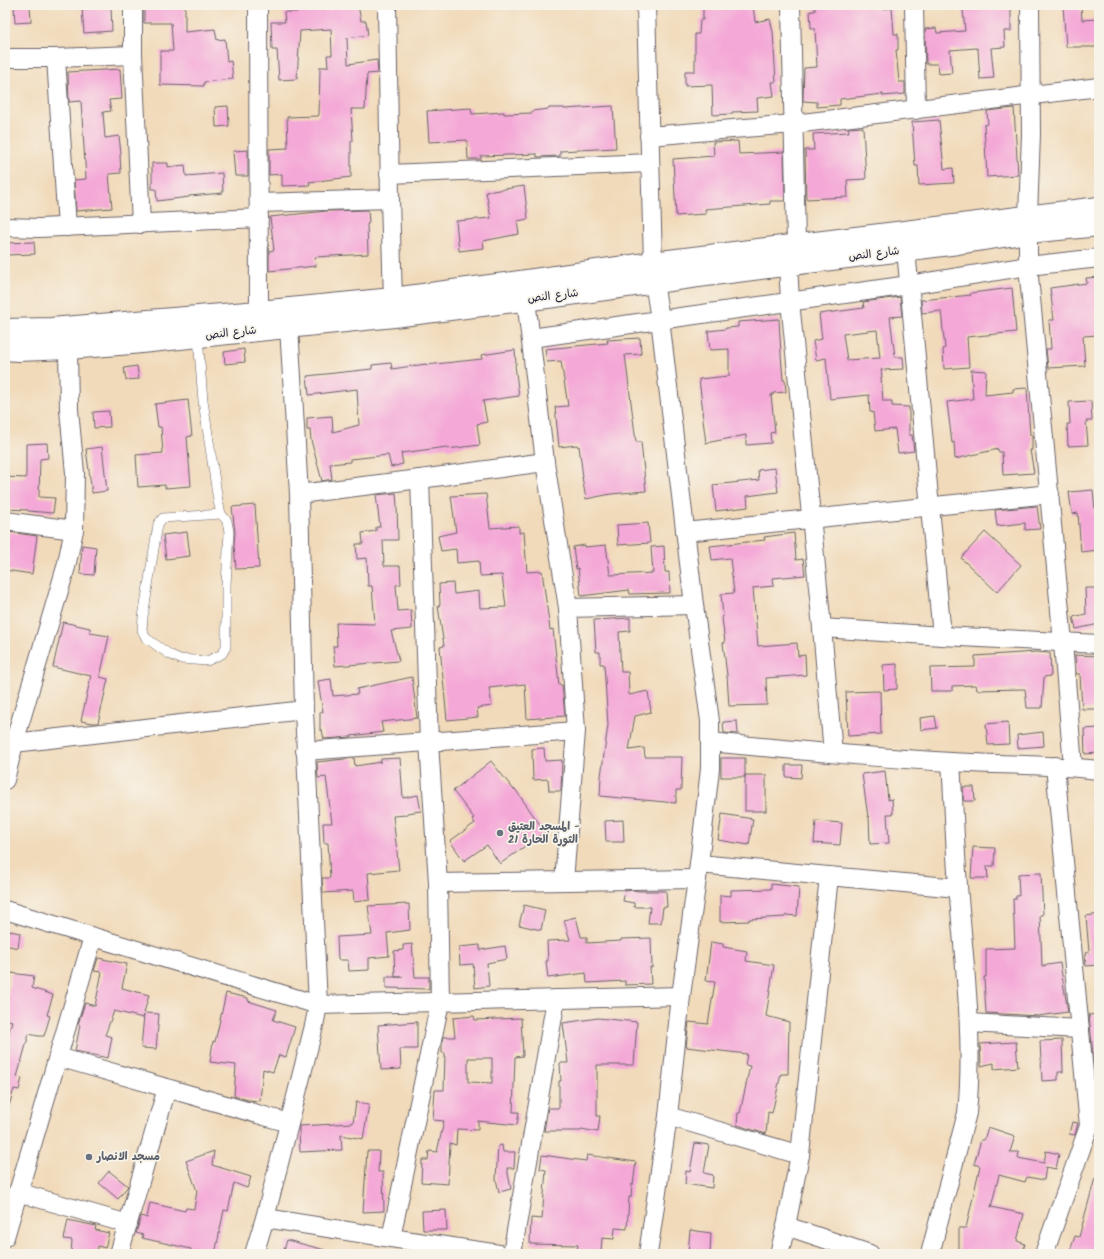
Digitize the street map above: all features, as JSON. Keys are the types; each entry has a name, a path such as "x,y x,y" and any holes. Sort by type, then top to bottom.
{"main road":[{"name":"شارع النص","path":"792,255 906,250 1099,208"},
{"name":"شارع النص","path":"5,330 51,330 393,299 653,272 1028,224 1099,225"},
{"name":"شارع النص","path":"5,349 18,350 68,348 198,337 394,316 526,299 653,272"}],"street":[{"path":"133,5 133,55 141,224"},
{"path":"258,5 259,312"},
{"path":"387,5 389,174 393,299"},
{"path":"646,5 653,272 660,319 694,605 710,721 710,769 681,996 668,1116 648,1254"},
{"path":"791,5 794,124 790,301 833,753"},
{"path":"914,5 916,110"},
{"path":"1030,5 1032,134 1028,224 1028,266 1050,494 1073,767"},
{"path":"5,58 133,55"},
{"path":"56,58 67,227"},
{"path":"649,136 794,124 1099,87"},
{"path":"389,174 650,163"},
{"path":"5,227 39,228 141,224 390,199"},
{"path":"906,250 942,636"},
{"path":"530,338 909,285 1028,266 1099,258"},
{"path":"526,299 544,462 568,608 576,731 564,881"},
{"path":"254,1254 265,1218 318,1005 305,751 299,494 289,327"},
{"path":"5,780 14,743 66,567 74,530 75,473 69,410 68,348"},
{"path":"299,494 544,462"},
{"path":"391,1238 440,1002 438,883 429,742 420,479"},
{"path":"685,532 1050,494"},
{"path":"5,522 74,530"},
{"path":"568,608 694,605"},
{"path":"822,628 1099,644"},
{"path":"14,743 304,710"},
{"path":"305,751 576,731"},
{"path":"710,742 952,762 1055,766 1099,770"},
{"path":"930,1254 967,1113 969,1095 970,1023 958,888 952,762"},
{"path":"1044,1254 1094,1127 1080,1029 1055,766"},
{"path":"438,883 564,881 698,872 829,876 958,888"},
{"path":"779,1254 800,1155 829,876"},
{"path":"5,910 318,1005 681,996"},
{"path":"5,1237 93,937"},
{"path":"512,1254 556,999"},
{"path":"970,1023 1080,1029"},
{"path":"58,1057 289,1123"},
{"path":"119,1254 168,1088"},
{"path":"668,1116 800,1155"},
{"path":"17,1192 128,1224"},
{"path":"265,1218 499,1254"},
{"path":"786,1226 870,1254"}],"lane":[{"path":"198,337 204,401 218,501 221,514 227,521 229,532 226,585 226,647 222,654 207,661 180,659 169,654 146,638 142,630 158,524 163,518 221,514"}],"building":[{"path":"14,5 30,5 31,22 15,23"},
{"path":"144,5 185,5 185,32 215,29 217,40 225,39 227,62 231,61 233,79 204,82 204,86 160,85 160,51 173,51 171,23 144,23"},
{"path":"316,5 358,5 361,21 366,21 368,35 347,38 348,64 377,60 378,73 367,74 365,109 351,109 353,141 351,141 351,177 309,182 310,185 282,186 282,174 269,175 269,149 288,148 287,117 319,115 320,67 328,67 327,55 332,55 331,29 300,31 297,79 279,80 277,50 272,50 271,22 285,22 284,12 299,12 298,8"},
{"path":"715,5 753,5 755,22 770,19 773,32 776,82 772,82 774,96 757,98 758,111 732,112 732,114 713,115 712,85 685,86 685,71 695,71 695,34 699,34 700,20 703,20 703,8 715,8"},
{"path":"815,5 882,5 882,9 892,8 894,34 898,34 898,50 896,50 899,82 905,82 905,94 883,96 883,94 840,99 840,105 817,107 817,102 803,101 804,68 817,67 815,28 811,28 810,11 815,11"},
{"path":"972,5 1011,5 1011,31 1004,31 1005,47 991,48 994,78 980,79 978,49 976,48 950,50 952,73 939,74 938,64 926,64 925,29 936,28 937,33 965,31 963,10 972,8"},
{"path":"1063,5 1081,5 1082,20 1099,19 1099,35 1097,35 1096,47 1066,47"},
{"path":"111,7 112,31 84,33 82,9"},
{"path":"120,69 122,99 109,100 111,111 103,112 105,138 119,136 121,154 121,173 109,174 112,208 76,211 74,180 86,179 81,101 69,102 68,72"},
{"path":"228,106 229,126 216,127 215,107"},
{"path":"613,106 616,148 560,151 560,156 537,157 537,154 481,156 481,159 468,159 467,140 429,142 427,111 471,108 472,114 504,112 504,114 532,113 532,111 549,108 564,109"},
{"path":"1014,108 1018,175 987,177 984,125 988,124 987,111"},
{"path":"939,120 944,169 953,168 954,183 919,185 918,166 915,166 912,122"},
{"path":"863,127 866,179 847,180 848,197 806,199 805,150 814,150 813,134 849,132 848,128"},
{"path":"738,141 739,154 784,152 785,201 770,201 770,204 705,209 706,214 676,216 673,159 714,156 713,142"},
{"path":"248,150 248,176 235,176 233,151"},
{"path":"152,163 168,163 168,167 185,165 186,176 222,173 223,193 157,201 156,189 152,189"},
{"path":"524,186 528,219 517,221 519,234 483,241 484,248 459,251 456,221 491,218 486,192"},
{"path":"368,210 368,254 315,257 316,266 269,271 269,251 274,250 270,217 326,211"},
{"path":"34,242 35,254 5,255 5,243"},
{"path":"1099,277 1099,335 1083,336 1085,366 1048,368 1046,349 1051,349 1049,320 1054,320 1050,288 1087,283 1086,278"},
{"path":"1012,288 1016,332 967,337 969,367 944,369 943,349 945,348 941,311 922,313 921,300 971,295 971,293"},
{"path":"900,297 902,316 890,317 895,357 903,357 904,369 881,370 883,401 892,401 892,406 909,407 909,435 912,435 914,451 898,453 895,429 875,431 873,412 870,412 869,395 830,399 826,358 816,360 813,341 822,339 819,314 864,308 863,302","holes":["877,330 880,358 847,360 843,334"]},
{"path":"779,319 783,380 785,380 786,392 773,393 773,395 771,395 775,432 770,433 771,443 746,445 746,435 706,443 699,379 729,376 729,349 710,350 708,331 738,327 738,322"},
{"path":"640,338 641,354 625,355 636,442 641,442 646,491 611,494 586,499 579,446 559,447 555,407 568,406 561,361 547,362 545,349 608,343 607,340"},
{"path":"244,349 245,362 225,364 224,352"},
{"path":"515,350 515,365 519,396 483,401 487,422 477,424 480,445 447,449 447,447 401,453 403,464 391,467 388,455 350,459 350,462 330,464 332,479 322,481 311,440 310,430 307,430 307,418 332,416 333,432 359,425 357,389 309,395 307,376 372,369 372,365 391,363 392,369 426,364 482,359 481,355"},
{"path":"137,366 139,379 126,380 124,368"},
{"path":"971,370 986,371 985,395 1013,392 1013,389 1027,388 1030,435 1032,435 1032,450 1030,450 1034,473 1003,475 1002,452 999,452 998,449 955,459 954,442 952,443 947,402 973,399"},
{"path":"188,400 192,436 187,437 191,486 165,488 165,485 138,487 136,455 163,453 161,427 158,427 155,404"},
{"path":"1091,401 1092,421 1086,421 1088,445 1068,446 1067,424 1070,424 1069,402"},
{"path":"109,411 110,427 94,428 93,412"},
{"path":"47,443 48,458 40,459 39,497 55,498 53,513 5,509 5,477 26,478 26,444"},
{"path":"102,447 107,491 92,493 86,449"},
{"path":"775,468 778,492 747,496 748,507 716,511 713,485 759,480 758,470"},
{"path":"1093,490 1095,510 1099,509 1099,550 1081,552 1078,513 1072,514 1069,492"},
{"path":"396,493 398,540 383,540 384,566 400,566 401,584 396,585 398,611 411,610 412,629 391,631 399,661 335,666 333,646 337,646 336,623 375,624 372,586 368,586 367,558 357,559 356,544 363,544 362,533 376,531 376,527 380,527 376,495"},
{"path":"486,494 490,528 519,526 519,533 524,532 527,572 542,571 550,630 553,629 559,685 562,685 565,716 527,719 525,684 489,688 492,706 477,708 478,717 447,720 440,647 444,646 438,606 440,605 439,584 453,583 454,594 479,591 480,608 506,607 502,575 480,576 479,561 457,563 456,549 441,551 438,536 456,532 451,496"},
{"path":"255,505 259,568 236,569 234,545 235,532 232,507"},
{"path":"1037,506 1040,529 1025,530 1025,523 997,526 995,510"},
{"path":"648,523 650,543 618,545 617,525"},
{"path":"9,532 37,536 32,574 5,570"},
{"path":"187,532 190,556 166,559 163,535"},
{"path":"985,532 1021,565 997,592 961,558"},
{"path":"794,533 796,560 803,559 805,575 773,578 774,586 753,588 758,646 797,643 798,656 805,655 806,675 766,678 767,705 729,706 723,643 725,643 721,594 734,593 730,558 712,560 710,546 765,540 764,537"},
{"path":"82,545 96,547 94,575 80,574"},
{"path":"585,545 585,547 606,545 610,575 653,573 651,547 664,546 665,572 669,572 670,593 630,594 629,590 581,596 578,568 576,569 573,547"},
{"path":"1085,588 1099,588 1099,624 1076,629 1073,617 1086,614"},
{"path":"630,618 630,631 619,632 621,672 628,672 629,695 648,691 651,712 635,716 629,750 644,748 645,757 682,757 681,790 676,790 676,803 600,796 601,776 608,725 604,664 600,664 600,652 596,652 594,620"},
{"path":"63,622 90,628 90,633 109,636 100,677 108,679 98,723 81,721 91,676 53,667"},
{"path":"1036,652 1050,653 1051,676 1044,677 1042,708 1027,708 1025,689 977,690 976,685 952,686 952,691 931,691 930,668 975,667 975,656"},
{"path":"1075,655 1099,656 1099,709 1082,709 1080,674 1076,674"},
{"path":"897,664 897,689 884,690 883,665"},
{"path":"412,677 417,718 381,722 383,732 324,739 322,730 320,730 320,712 323,712 318,681 331,679 333,696 358,694 357,689"},
{"path":"880,691 881,734 848,736 846,692"},
{"path":"935,716 937,728 921,730 920,718"},
{"path":"737,721 738,734 724,733 723,722"},
{"path":"1008,722 1009,744 988,745 986,724"},
{"path":"1099,728 1099,753 1085,754 1084,729"},
{"path":"1043,732 1044,746 1018,748 1017,735"},
{"path":"544,748 545,761 562,760 561,791 549,791 548,779 533,780 532,749"},
{"path":"354,758 355,766 381,762 381,759 400,758 403,798 418,795 421,811 407,813 407,815 393,816 399,870 368,873 370,900 354,902 353,891 323,893 322,878 330,878 328,843 324,843 323,823 332,823 326,777 318,778 317,762"},
{"path":"721,758 745,758 745,777 721,777"},
{"path":"491,761 514,790 515,789 545,832 500,864 487,845 464,861 450,841 475,823 472,819 474,818 453,791"},
{"path":"786,765 802,765 801,778 786,777"},
{"path":"885,771 888,800 892,799 893,814 887,814 889,843 870,844 869,816 868,817 862,774"},
{"path":"745,775 766,775 766,811 745,811"},
{"path":"963,787 974,787 975,801 964,801"},
{"path":"722,814 753,819 749,845 718,840"},
{"path":"623,820 624,842 606,842 605,821"},
{"path":"816,821 842,823 840,845 814,843"},
{"path":"973,847 995,848 994,866 987,866 988,878 971,878"},
{"path":"1041,873 1043,915 1040,915 1042,966 1060,963 1068,1012 1038,1016 986,1013 984,977 986,977 986,949 1015,948 1013,899 1016,899 1016,896 1019,896 1018,874"},
{"path":"771,884 799,887 797,916 786,915 785,917 749,919 749,921 720,922 720,895 731,896 731,890 771,889"},
{"path":"625,891 666,891 667,907 663,907 661,923 648,923 650,907 634,907 634,903 623,901"},
{"path":"409,904 410,930 387,933 389,956 369,958 369,970 349,971 348,960 338,960 337,937 372,935 368,906"},
{"path":"524,905 545,910 541,930 519,925"},
{"path":"1099,914 1099,965 1086,966 1085,953 1089,952 1086,916"},
{"path":"576,917 581,937 587,937 587,943 621,941 621,939 651,938 651,984 625,985 625,981 587,983 586,973 548,978 546,961 548,961 547,941 570,940 564,920"},
{"path":"5,930 20,933 18,948 5,945"},
{"path":"711,942 723,944 723,947 747,951 746,961 774,965 766,1016 789,1022 788,1074 781,1074 772,1113 768,1112 766,1134 737,1125 738,1113 740,1113 750,1066 745,1065 747,1054 686,1047 689,1022 708,1024 715,982 706,981"},
{"path":"412,944 415,977 429,977 429,989 386,988 386,977 395,977 394,951 403,950 403,945"},
{"path":"480,945 480,950 505,946 507,959 487,963 489,986 475,988 473,964 460,965 459,947"},
{"path":"98,958 127,964 122,988 149,995 144,1013 159,1014 156,1049 141,1048 144,1015 143,1018 114,1011 105,1035 112,1037 108,1058 75,1051 80,1025 78,1024 85,1003 95,1006 102,972 94,971"},
{"path":"11,973 34,976 32,988 53,995 47,1015 50,1016 44,1036 29,1034 17,1077 22,1078 19,1090 14,1089 9,1106 5,1105 5,1045 12,1021 5,1019 5,1003 7,1003"},
{"path":"226,993 248,998 248,1001 277,1010 273,1020 295,1027 286,1057 279,1055 273,1072 263,1069 260,1101 248,1100 234,1096 236,1065 210,1062 213,1041 215,1042"},
{"path":"1099,1014 1099,1064 1094,1064 1089,1015"},
{"path":"474,1016 475,1020 521,1018 523,1056 515,1057 513,1112 519,1112 517,1125 478,1121 478,1130 457,1129 456,1145 450,1143 448,1184 421,1182 422,1160 428,1160 429,1151 437,1152 444,1121 433,1120 435,1090 444,1090 445,1053 442,1053 443,1037 455,1037 453,1018","holes":["468,1058 492,1058 492,1083 468,1082"]},
{"path":"598,1018 637,1022 634,1065 597,1065 597,1116 600,1116 598,1132 581,1129 581,1131 544,1131 548,1108 559,1108 559,1081 561,1081 560,1063 568,1063 563,1023"},
{"path":"417,1022 417,1049 400,1049 401,1069 381,1070 378,1025"},
{"path":"1062,1040 1063,1072 1058,1072 1058,1080 1042,1081 1040,1041"},
{"path":"1016,1042 1018,1067 994,1069 994,1063 981,1066 980,1044"},
{"path":"356,1102 369,1104 363,1139 341,1135 342,1150 300,1152 299,1126 353,1123"},
{"path":"1072,1122 1078,1123 1075,1135 1069,1134"},
{"path":"988,1127 1015,1136 1010,1152 1019,1152 1018,1158 1044,1163 1046,1151 1059,1154 1056,1169 1046,1167 1044,1180 1027,1177 1025,1182 999,1175 991,1207 1024,1214 1017,1241 1025,1244 1022,1254 959,1254 959,1228 966,1228 980,1166 974,1164 981,1140 984,1140"},
{"path":"695,1143 709,1145 704,1173 713,1175 712,1188 685,1184 686,1171 690,1172"},
{"path":"502,1145 503,1152 515,1152 514,1168 507,1168 511,1189 499,1192 496,1179 498,1146"},
{"path":"214,1151 212,1165 251,1177 247,1188 234,1183 228,1211 224,1210 215,1254 190,1254 191,1249 142,1238 143,1235 136,1233 141,1216 147,1218 150,1203 185,1211 186,1208 194,1209 197,1191 186,1161"},
{"path":"367,1151 379,1151 378,1172 383,1172 384,1211 363,1212"},
{"path":"542,1155 586,1161 587,1155 636,1162 631,1197 629,1197 627,1229 615,1228 614,1239 602,1238 601,1252 577,1250 578,1245 530,1244 531,1218 542,1219 546,1170 540,1169"},
{"path":"109,1171 128,1186 118,1199 99,1183"},
{"path":"1095,1178 1099,1178 1099,1254 1069,1254 1075,1236 1079,1237"},
{"path":"446,1210 447,1230 423,1230 422,1211"},
{"path":"68,1220 96,1226 95,1230 109,1233 105,1248 98,1246 97,1254 71,1254 72,1240 64,1239"},
{"path":"690,1230 711,1233 710,1253 688,1253"},
{"path":"287,1240 325,1250 324,1254 283,1254"}],"place":[{"name":"المسجد العتيق - الثورة الحارة 21","path":"500,833"},
{"name":"مسجد الانصار","path":"89,1157"}]}
